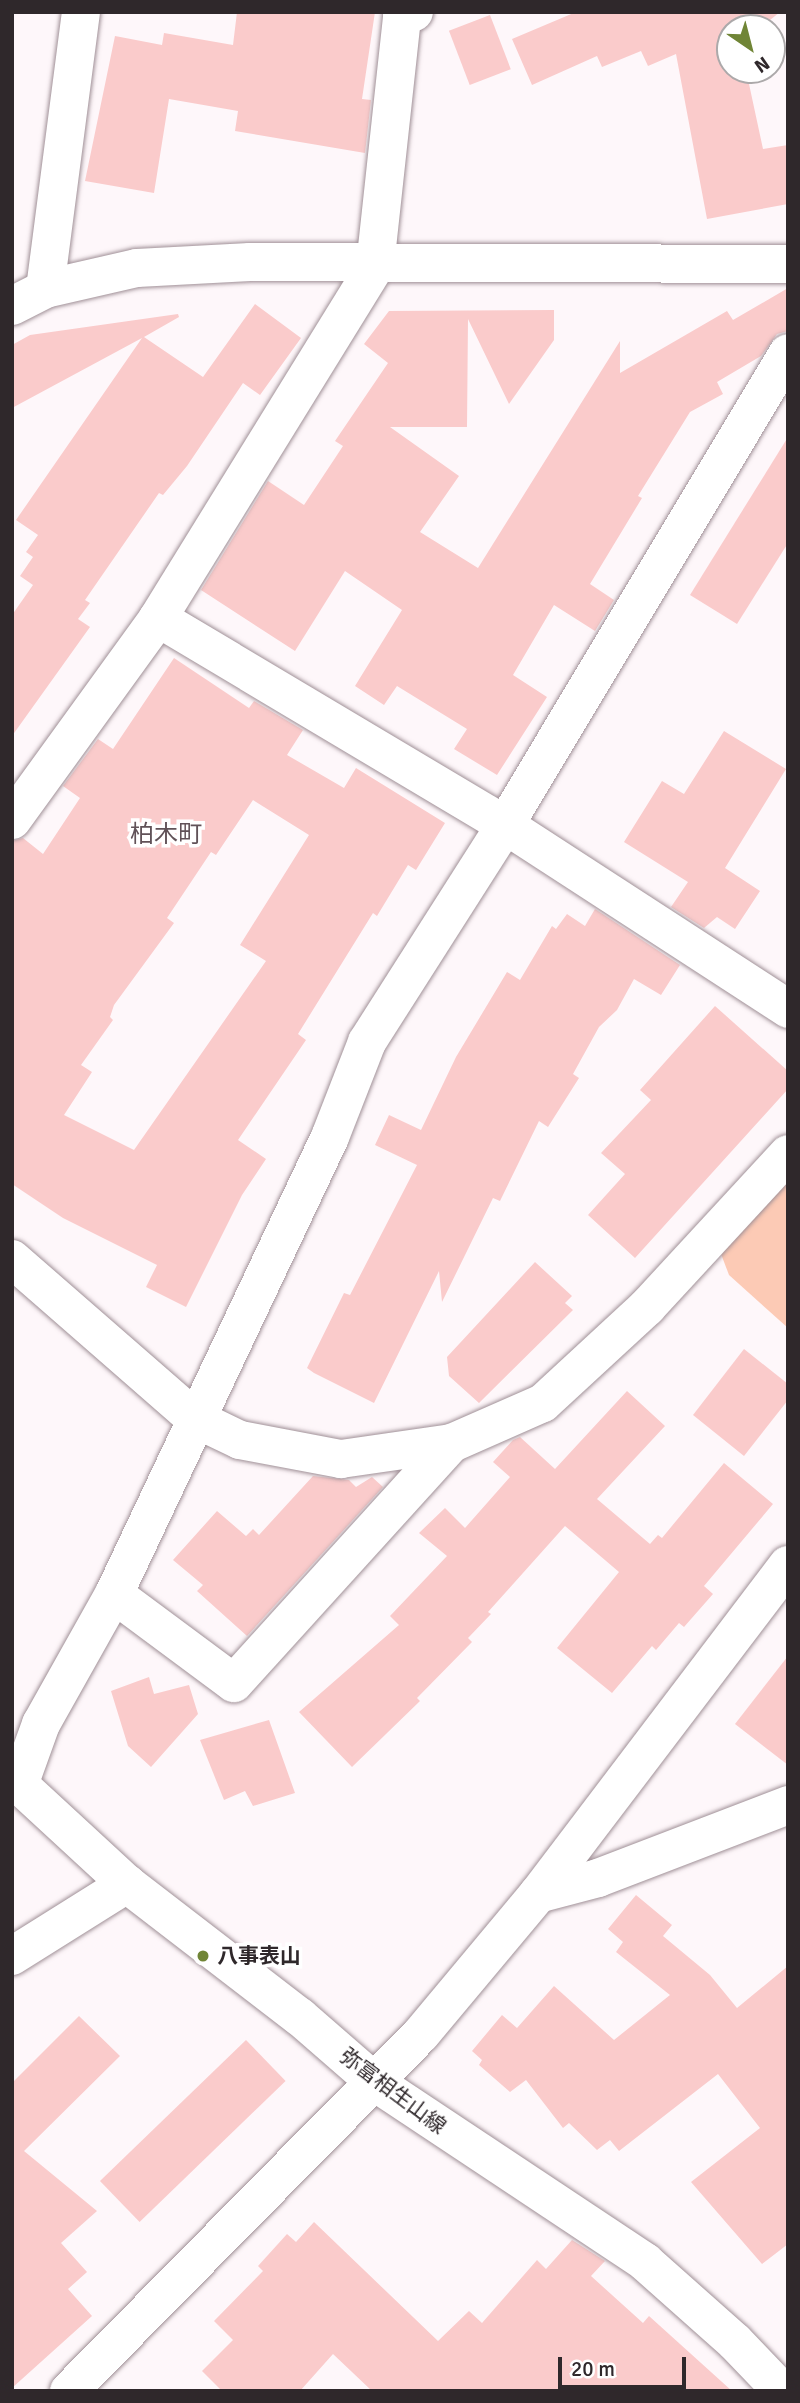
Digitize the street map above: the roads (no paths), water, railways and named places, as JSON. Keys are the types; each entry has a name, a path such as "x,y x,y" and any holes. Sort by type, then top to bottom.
{"street":[{"path":"81,12 29,298 137,268 250,262 375,266 788,264"},
{"path":"12,820 158,618 375,266 402,18 414,12"},
{"path":"16,1781 41,1724 114,1594 194,1418 330,1137 367,1042 505,825 788,353"},
{"path":"158,618 505,825 788,1009"},
{"path":"12,1259 194,1418 240,1440 341,1460 452,1443 543,1403 648,1307 788,1154"},
{"path":"114,1594 234,1683 452,1443"},
{"path":"69,2391 376,2083 538,1894 788,1565"},
{"name":"弥富相生山線","path":"16,1781 127,1884 300,2017 376,2083 645,2262 735,2342 782,2391"},
{"path":"538,1894 598,1878 788,1805"},
{"path":"12,1956 127,1884"}],"place":[{"name":"八事表山","path":"203,1956"}],"district":[{"name":"柏木町","path":"166,835"}]}
